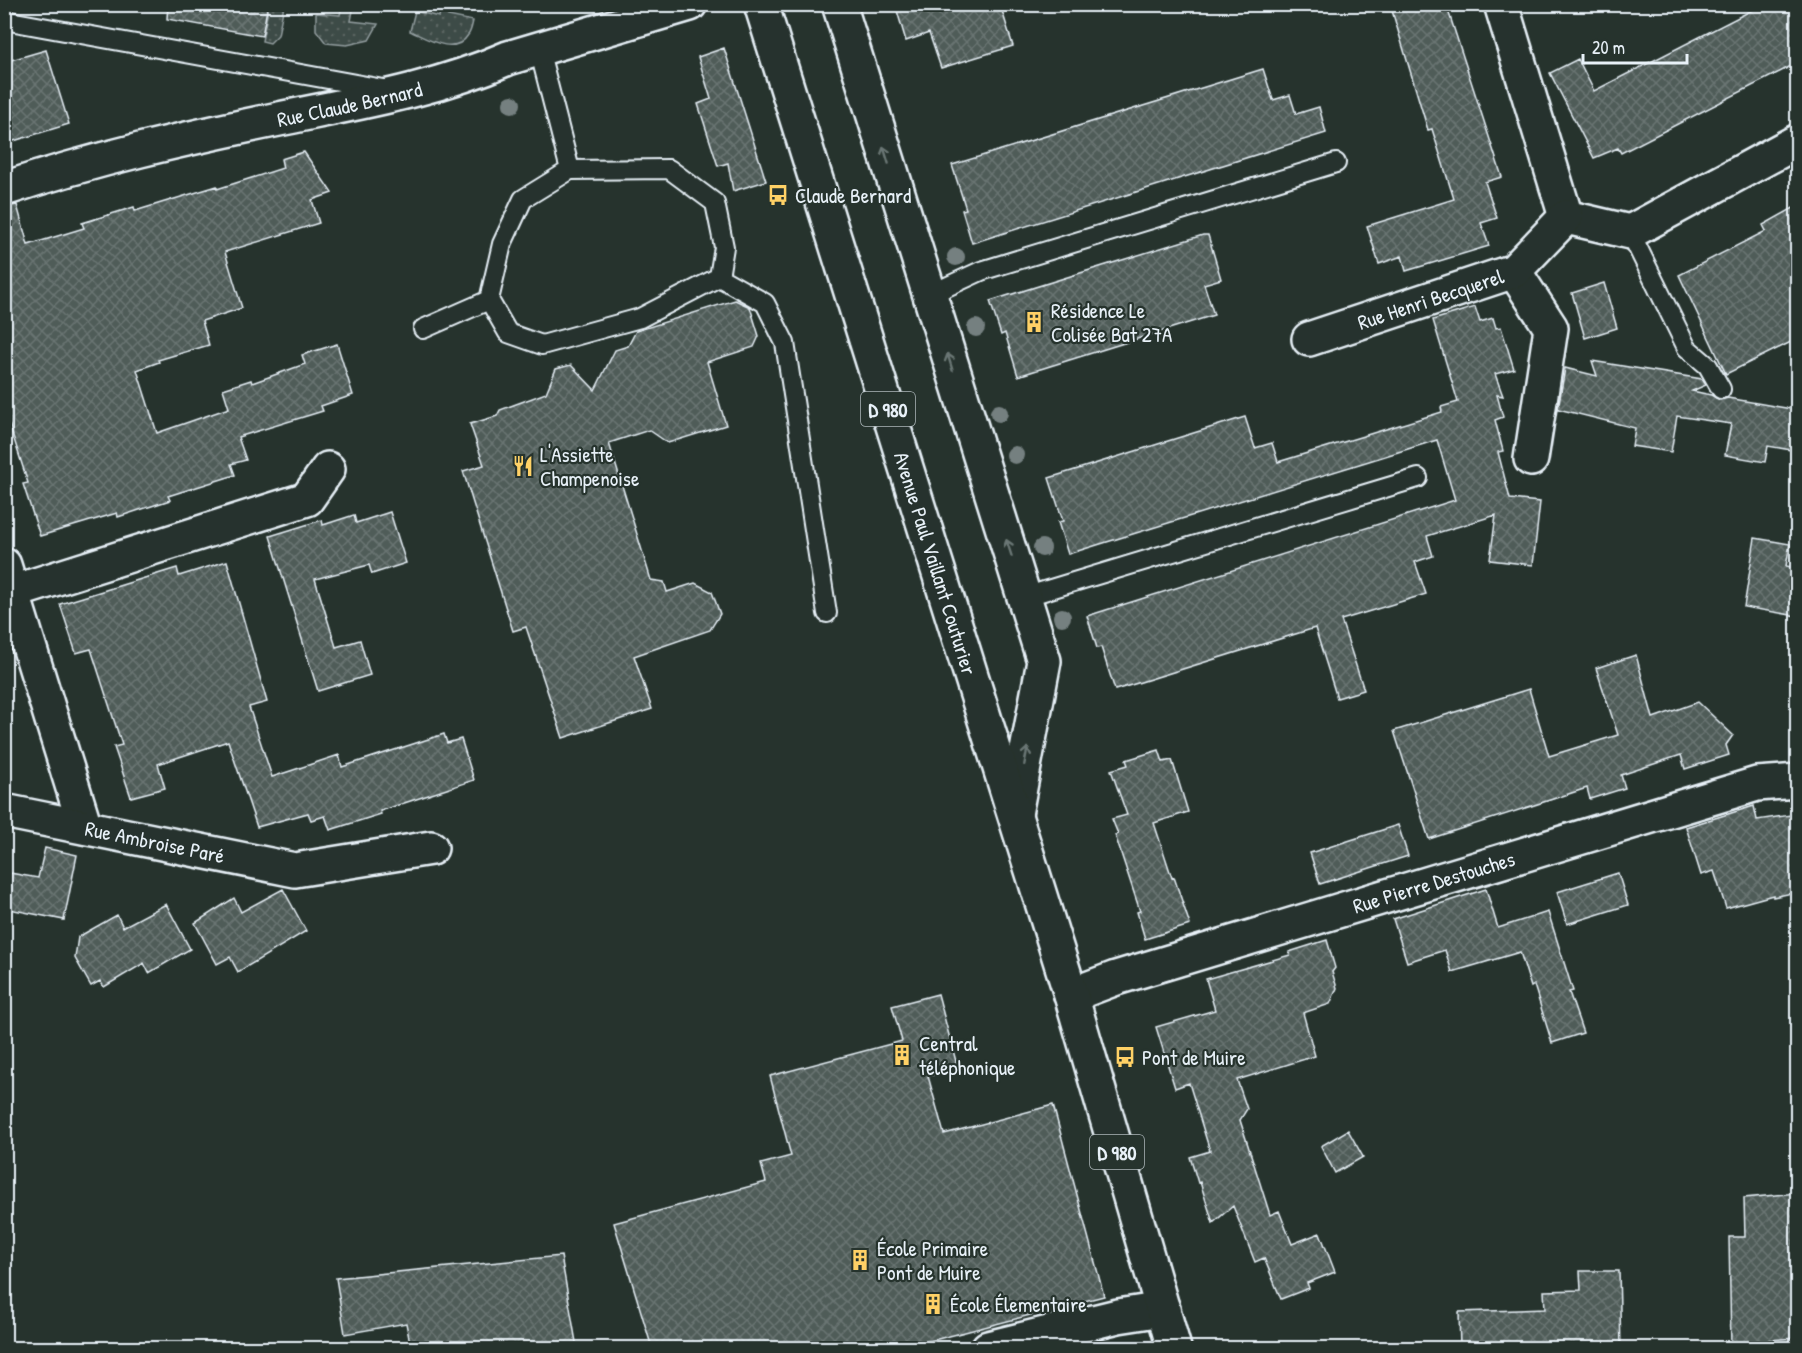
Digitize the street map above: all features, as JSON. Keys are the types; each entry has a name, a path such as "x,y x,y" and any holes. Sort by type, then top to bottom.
{"street":[{"name":"Rue Claude Bernard","path":"4,189 183,139 403,93 483,69 508,58 690,4"},
{"name":"Avenue Paul Vaillant Couturier","path":"761,4 1071,995 1174,1348"},
{"path":"1501,4 1566,217 1630,232 1797,141"},
{"name":"Avenue Paul Vaillant Couturier","path":"840,5 1044,661 1015,814"},
{"name":"Rue Henri Becquerel","path":"1309,339 1514,271 1566,217"},
{"path":"1514,271 1551,328 1531,459"},
{"name":"Rue Ambroise Paré","path":"328,469 307,498 9,578 85,826 295,870 431,848"},
{"name":"Rue Pierre Destouches","path":"1071,995 1116,978 1757,784 1797,781"},
{"path":"4,811 85,826"},
{"path":"988,1348 1118,1316 1163,1309"}],"lane":[{"path":"4,20 403,93"},
{"path":"539,49 570,170"},
{"path":"929,295 981,271 1336,163"},
{"path":"669,169 715,203 724,247 719,277 640,318 542,345 508,333 489,300 502,244 523,199 570,170 669,169"},
{"path":"1630,232 1687,348 1708,366 1721,389"},
{"path":"719,277 765,303 785,343 827,613"},
{"path":"423,329 489,300"},
{"path":"1024,597 1418,478"}],"shaded area":[{"path":"269,5 284,5 278,35 270,43 262,41"},
{"path":"342,5 354,5 351,21 378,24 369,40 347,45 326,43 316,30 316,13 340,15"},
{"path":"441,5 450,5 448,16 473,21 469,34 456,45 440,44 410,31 415,11 439,17"}],"building":[{"path":"168,4 268,4 262,36 167,19"},
{"path":"895,4 1000,4 1013,46 941,68 929,33 906,41"},
{"path":"1390,4 1446,4 1502,177 1485,182 1497,218 1481,223 1489,246 1406,271 1402,256 1379,264 1367,226 1454,199 1432,129 1428,130"},
{"path":"1764,4 1797,4 1797,63 1621,153 1618,148 1594,158 1550,73 1578,59 1594,91"},
{"path":"724,48 766,181 733,191 728,163 718,166 698,104 711,99 698,57"},
{"path":"46,50 69,124 4,144 4,62"},
{"path":"1263,69 1273,100 1290,95 1296,114 1319,107 1326,133 972,243 962,210 966,209 952,165"},
{"path":"304,152 332,193 312,200 319,223 225,252 242,308 202,321 209,345 158,360 159,362 137,370 157,433 229,408 223,389 251,380 252,383 305,364 302,355 337,344 353,395 321,406 323,411 238,437 246,460 231,464 235,475 168,496 170,500 118,517 117,513 40,536 23,484 28,483 4,408 4,207 17,205 28,245 84,228 82,223 134,207 135,211 283,168 281,159"},
{"path":"1797,206 1797,339 1726,374 1679,275 1766,231 1763,225"},
{"path":"1208,235 1221,279 1204,284 1214,315 1018,376 1005,333 1001,335 990,301"},
{"path":"1604,283 1617,328 1585,338 1572,293"},
{"path":"735,300 750,307 759,336 754,347 707,362 726,425 668,443 649,430 609,443 651,580 664,582 667,592 695,583 712,592 720,614 710,630 634,656 652,709 563,738 526,627 513,631 463,471 484,465 470,424 497,416 500,410 546,393 556,369 571,365 595,390 615,350 628,346 636,331"},
{"path":"1475,307 1480,322 1493,318 1496,328 1501,327 1514,369 1495,374 1503,396 1497,395 1503,417 1495,420 1503,451 1498,452 1510,499 1540,502 1533,565 1490,560 1496,515 1427,536 1433,556 1415,562 1426,594 1341,620 1364,690 1337,698 1315,628 1115,690 1101,647 1097,648 1087,616 1455,500 1437,440 1068,554 1058,522 1063,521 1049,478 1245,417 1255,448 1272,443 1278,462 1442,412 1441,407 1458,402 1433,320"},
{"path":"1592,361 1702,379 1706,385 1692,391 1711,395 1720,400 1728,398 1797,410 1797,451 1768,446 1765,462 1725,455 1731,424 1677,416 1671,452 1632,446 1635,428 1558,409 1565,368 1597,376"},
{"path":"390,512 406,563 372,574 369,565 315,579 336,647 360,640 370,675 318,691 270,536 322,520 323,525 354,515 356,523"},
{"path":"1755,538 1790,544 1786,566 1797,568 1797,616 1744,607"},
{"path":"227,561 267,702 249,707 272,777 339,755 342,767 444,734 447,743 461,739 474,780 330,830 325,816 311,820 308,813 257,827 228,741 158,764 165,788 131,797 114,747 122,745 91,649 76,653 60,604 177,568 179,576"},
{"path":"1636,655 1653,718 1698,702 1733,735 1726,745 1729,755 1685,769 1681,755 1621,775 1625,788 1590,799 1587,788 1429,839 1394,731 1529,689 1549,756 1618,735 1596,668"},
{"path":"1159,750 1163,762 1172,760 1188,812 1154,823 1190,925 1145,939 1137,912 1140,911 1115,835 1118,834 1112,819 1127,815 1111,770 1128,765 1126,760"},
{"path":"1754,806 1757,820 1797,814 1797,892 1773,897 1773,895 1726,908 1714,871 1701,875 1686,827"},
{"path":"1398,825 1408,856 1320,884 1310,853"},
{"path":"45,848 77,855 64,920 4,908 4,872 38,878"},
{"path":"1618,873 1628,905 1567,924 1557,892"},
{"path":"283,889 306,931 238,972 230,957 217,964 195,923 234,898 241,912"},
{"path":"1486,889 1498,928 1548,912 1573,991 1569,992 1583,1033 1552,1043 1534,985 1531,987 1520,952 1452,972 1445,950 1407,962 1393,919"},
{"path":"166,904 190,949 149,973 144,963 104,987 100,981 91,986 75,958 78,937 117,915 123,927"},
{"path":"1327,940 1335,968 1332,972 1337,988 1330,1004 1303,1013 1315,1056 1237,1080 1247,1109 1240,1120 1270,1215 1279,1211 1292,1244 1320,1233 1335,1272 1307,1283 1309,1288 1281,1299 1264,1258 1255,1262 1233,1206 1213,1223 1190,1157 1210,1151 1189,1083 1175,1088 1156,1027 1215,1010 1206,979 1290,955 1289,952"},
{"name":"École Primaire Pont de Muire","path":"938,994 958,1069 928,1076 944,1134 1053,1105 1104,1296 903,1348 652,1348 614,1223 766,1182 761,1164 791,1156 770,1076 902,1041 892,1006"},
{"path":"1348,1130 1363,1157 1335,1173 1321,1146"},
{"path":"1797,1193 1797,1338 1769,1340 1769,1348 1731,1348 1729,1237 1745,1237 1744,1198"},
{"path":"561,1256 577,1348 411,1348 406,1323 345,1334 336,1278"},
{"path":"1580,1271 1619,1271 1621,1348 1460,1348 1459,1312 1545,1309 1544,1291 1581,1290"}],"place":[{"name":"Claude Bernard","path":"778,195"},
{"name":"Résidence Le Colisée Bat 27A","path":"1034,322"},
{"name":"L'Assiette Champenoise","path":"523,466"},
{"name":"Central téléphonique","path":"902,1055"},
{"name":"Pont de Muire","path":"1125,1057"},
{"name":"École Primaire Pont de Muire","path":"860,1260"},
{"name":"École Élementaire","path":"933,1304"}]}
